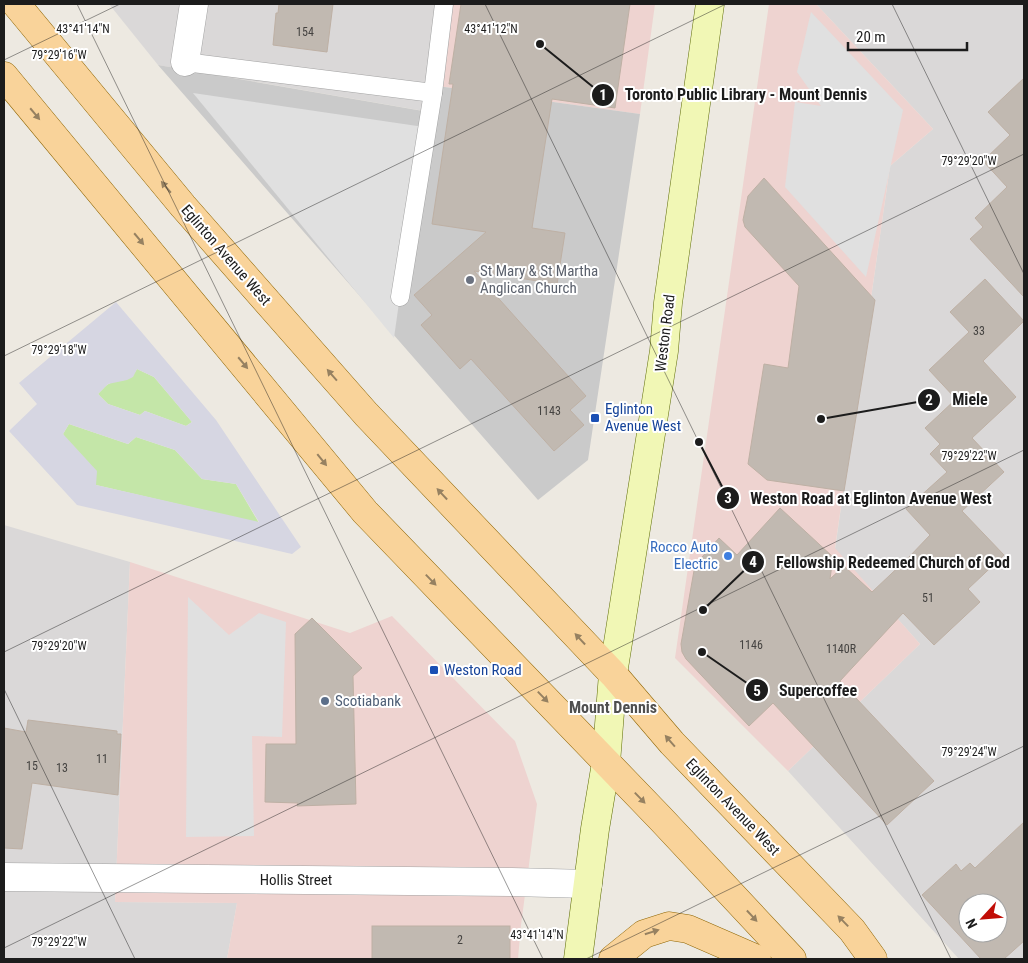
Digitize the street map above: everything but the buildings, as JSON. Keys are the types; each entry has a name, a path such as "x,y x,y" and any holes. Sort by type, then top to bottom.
{"main road":[{"name":"Eglinton Avenue West","path":"16,4 183,206 366,414 614,674 672,743 852,930 873,959"},
{"name":"Weston Road","path":"578,959 595,829 606,763 614,674 664,351 668,303 710,4"},
{"path":"4,76 365,512 792,959"},
{"path":"613,959 644,934 669,926 694,931 757,959"}],"street":[{"path":"186,62 194,4"},
{"name":"Hollis Street","path":"4,877 588,884"}],"lane":[{"path":"400,297 433,93 444,4"},
{"path":"186,62 433,93"}],"shaded area":[{"path":"109,4 442,4 424,111 158,65"},
{"path":"442,4 655,4 640,114 430,85"},
{"path":"769,4 816,4 933,129 890,166 835,548 920,644 788,771 675,658"},
{"path":"816,4 1024,4 1024,959 959,959 788,771 920,644 835,549 890,166 933,129"},
{"path":"811,12 903,110 866,277 785,187 795,102 821,106 797,72"},
{"path":"158,65 423,111 430,85 640,114 588,460 538,500"},
{"path":"193,93 424,127 394,338"},
{"path":"116,302 216,420 301,547 292,554 77,505 9,431 37,404 19,383","holes":["137,369 154,377 192,422 186,426 145,411 140,415 108,404 98,394 108,384 133,377","69,424 128,444 136,437 175,450 202,479 236,484 259,522 96,485 97,471 63,434"]},
{"path":"4,525 130,562 115,902 237,903 227,959 4,959"},
{"path":"130,562 350,633 392,616 515,741 537,804 518,959 227,959 237,903 115,902"},
{"path":"188,597 229,635 259,613 286,622 282,737 252,736 254,836 186,837"}],"green space":[{"path":"137,369 154,377 192,422 186,426 145,411 140,415 108,404 98,394 111,383 130,378"},
{"path":"69,424 128,444 136,437 175,450 202,479 236,484 259,523 96,485 63,434"}],"place":[{"name":"Toronto Public Library - Mount Dennis","path":"540,44"},
{"name":"St Mary & St Martha Anglican Church","path":"470,280"},
{"name":"Eglinton Avenue West","path":"595,418"},
{"name":"Miele","path":"821,419"},
{"name":"Weston Road at Eglinton Avenue West","path":"699,442"},
{"name":"Rocco Auto Electric","path":"728,556"},
{"name":"Fellowship Redeemed Church of God","path":"703,610"},
{"name":"Supercoffee","path":"702,652"},
{"name":"Weston Road","path":"434,670"},
{"name":"Scotiabank","path":"325,701"}],"district":[{"name":"Mount Dennis","path":"613,707"}]}
